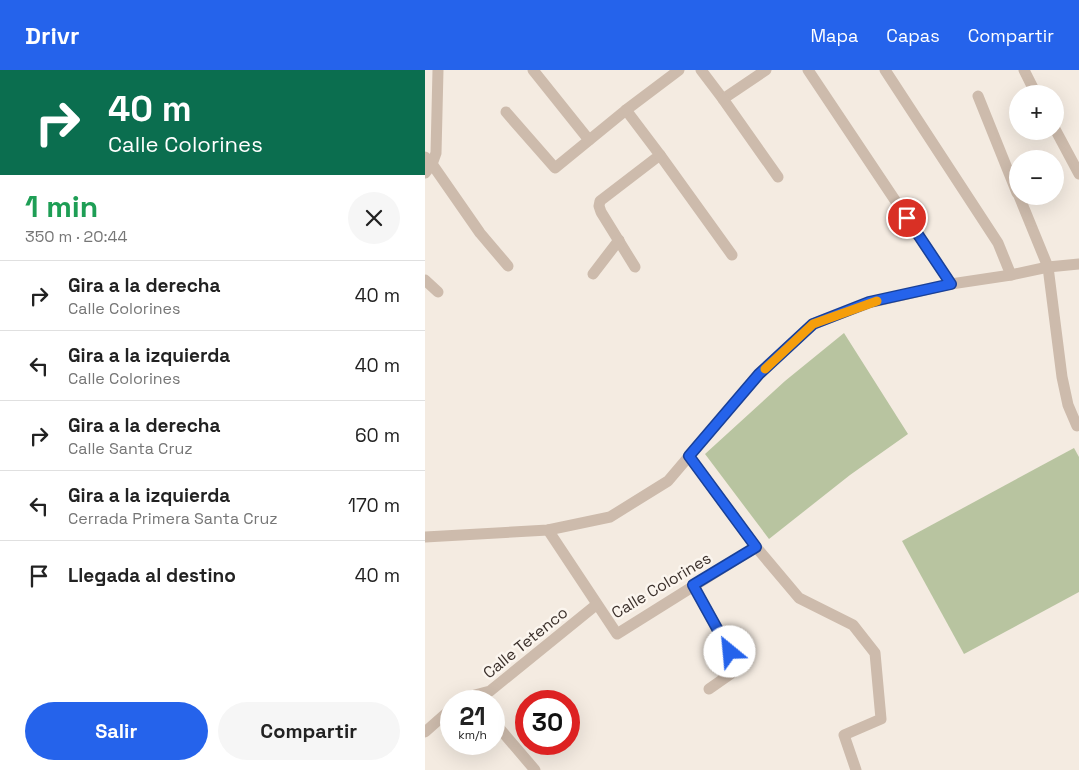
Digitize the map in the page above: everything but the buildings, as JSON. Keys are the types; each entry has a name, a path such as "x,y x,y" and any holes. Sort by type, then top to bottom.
{"street":[{"path":"438,70 436,153 427,165 508,266"},
{"path":"533,70 589,140"},
{"path":"505,112 555,168 679,70"},
{"path":"701,70 778,177"},
{"path":"723,99 765,70"},
{"path":"808,70 951,284"},
{"path":"885,70 998,244 1011,276"},
{"path":"1024,70 1032,85"},
{"path":"978,96 1009,173"},
{"path":"626,110 732,256"},
{"path":"1061,140 1079,174"},
{"path":"635,267 601,212 600,201 660,155"},
{"path":"1022,205 1047,267 1062,377 1068,405 1077,426"},
{"path":"593,274 619,240"},
{"path":"425,537 548,530 610,517 668,481 759,374 813,324 869,302 951,284 1011,276 1047,267 1079,264"},
{"path":"425,280 438,292"},
{"path":"689,456 756,547 799,598 853,625 875,654 881,719 844,735 856,770"},
{"name":"Calle Colorines","path":"548,530 617,634 756,547"},
{"path":"693,585 739,668 709,689"},
{"name":"Calle Tetenco","path":"491,690 597,605"},
{"path":"425,732 440,719"},
{"path":"505,736 529,768"}],"green space":[{"path":"844,333 908,434 850,475 769,539 705,454 785,381"},
{"path":"1074,448 1079,457 1079,592 964,654 902,541"}],"slow traffic":[{"path":"765,369 813,324 869,302 877,301"}],"route":[{"path":"730,652 693,585 756,547 689,456 759,374 813,324 869,302 951,284 907,218"}]}
